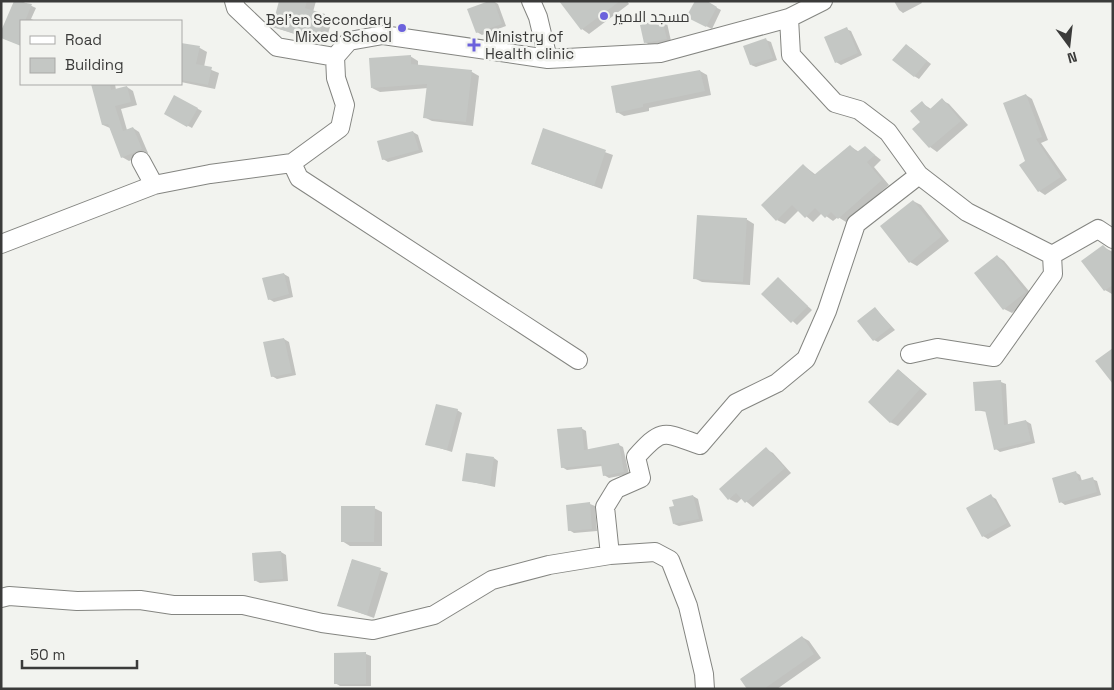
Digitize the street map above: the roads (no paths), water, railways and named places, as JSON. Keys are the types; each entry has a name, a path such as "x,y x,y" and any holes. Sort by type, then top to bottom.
{"street":[{"path":"234,1 236,8 277,47 335,56"},
{"path":"531,1 538,17 548,59"},
{"path":"1,244 154,185 210,174 292,162 340,128 345,105 336,78 335,56 349,41 383,35 548,59 660,53 789,18 823,1"},
{"path":"789,18 791,55 834,103 859,110 888,132 919,175 967,212 1052,255"},
{"path":"141,161 154,185"},
{"path":"292,162 299,178 578,360"},
{"path":"610,554 605,507 616,489 640,478 636,457 655,437 670,435 700,445 736,403 776,383 806,359 834,294 856,224 919,175"},
{"path":"1052,255 1098,229 1113,239"},
{"path":"910,354 937,348 994,357 1053,274 1052,255"},
{"path":"1,598 77,601 140,600 173,605 243,605 322,623 373,630 434,615 492,580 550,565 610,554 655,552 670,560 688,606 704,674 704,689"}],"place":[{"name":"مسجد الامير","path":"604,16"},
{"name":"Bel'en Secondary Mixed School","path":"402,28"},
{"name":"Ministry of Health clinic","path":"474,45"}]}
